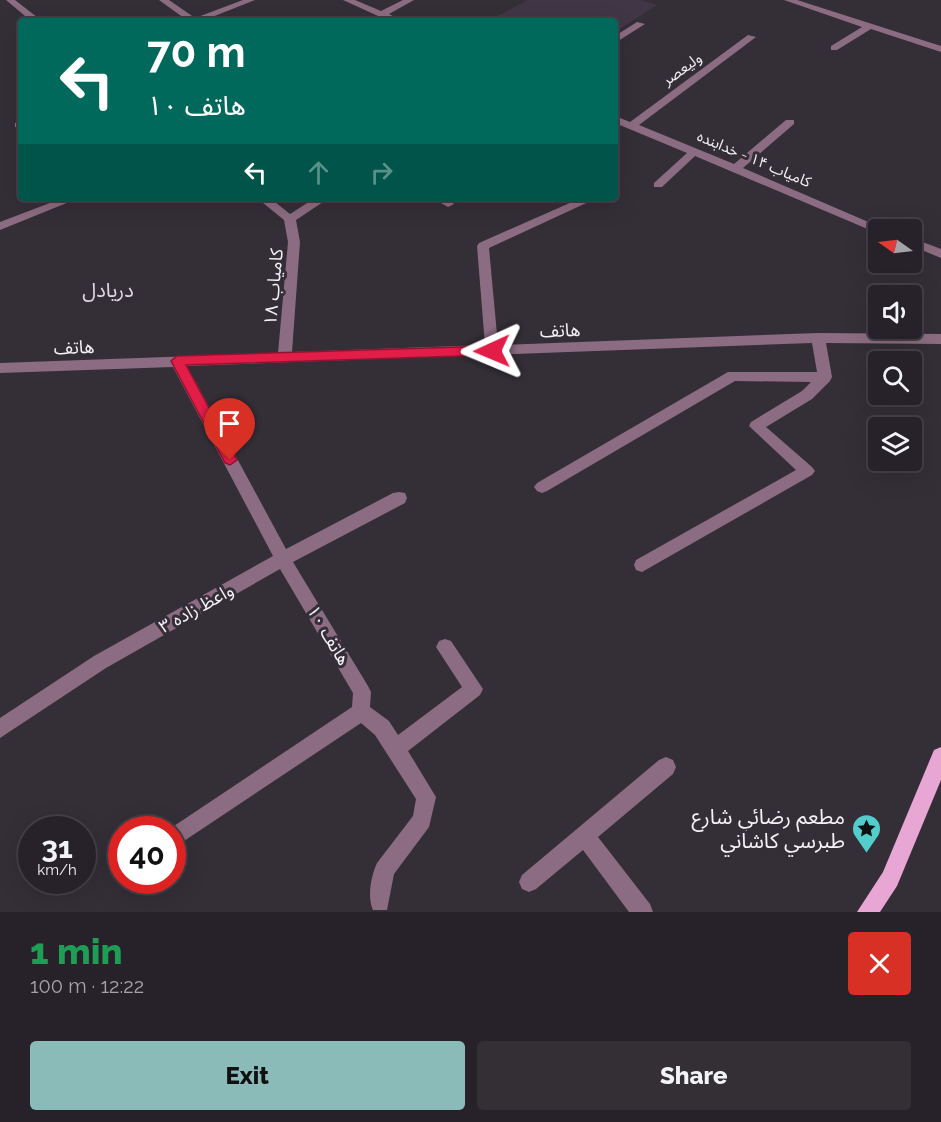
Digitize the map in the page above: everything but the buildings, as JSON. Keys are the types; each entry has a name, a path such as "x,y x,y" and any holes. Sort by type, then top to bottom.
{"main road":[{"path":"868,912 890,879 941,757"}],"street":[{"path":"10,0 33,18"},
{"path":"163,0 190,18"},
{"path":"202,18 251,0"},
{"path":"346,0 391,18"},
{"path":"382,14 410,0"},
{"path":"788,0 941,49"},
{"path":"811,7 824,0"},
{"path":"618,38 640,24"},
{"path":"834,48 870,26"},
{"name":"ولیعصر","path":"631,126 751,37"},
{"name":"کامیاب ۱۴ - خدابنده","path":"618,120 868,225"},
{"path":"735,169 790,122"},
{"path":"658,185 694,152"},
{"path":"0,226 65,201"},
{"path":"267,201 290,219 318,201"},
{"path":"492,351 483,246 584,201"},
{"name":"کامیاب ۱۸","path":"285,356 294,242 290,219"},
{"path":"922,246 941,255"},
{"path":"818,338 825,377"},
{"name":"هاتف","path":"0,368 818,338 941,339"},
{"name":"هاتف ۱۰","path":"177,361 283,559 362,692 361,711"},
{"path":"542,487 733,376 825,377"},
{"path":"642,565 807,471 756,426 807,395 825,377"},
{"name":"واعظ زاده ۳","path":"0,729 100,662 283,559 399,498"},
{"path":"395,749 474,689 445,647"},
{"path":"186,829 232,796 344,725 361,711 382,728 426,797 422,820 384,870 380,903"},
{"path":"529,882 666,767"},
{"path":"585,836 642,912"}],"shaded area":[{"path":"528,0 641,0 657,5 618,30 618,18 493,18"}],"place":[{"name":"مطعم رضائي شارع طبرسي كاشاني","path":"866,854"}],"district":[{"name":"دریادل","path":"108,290"}],"route":[{"path":"230,460 177,361 492,351"}]}
